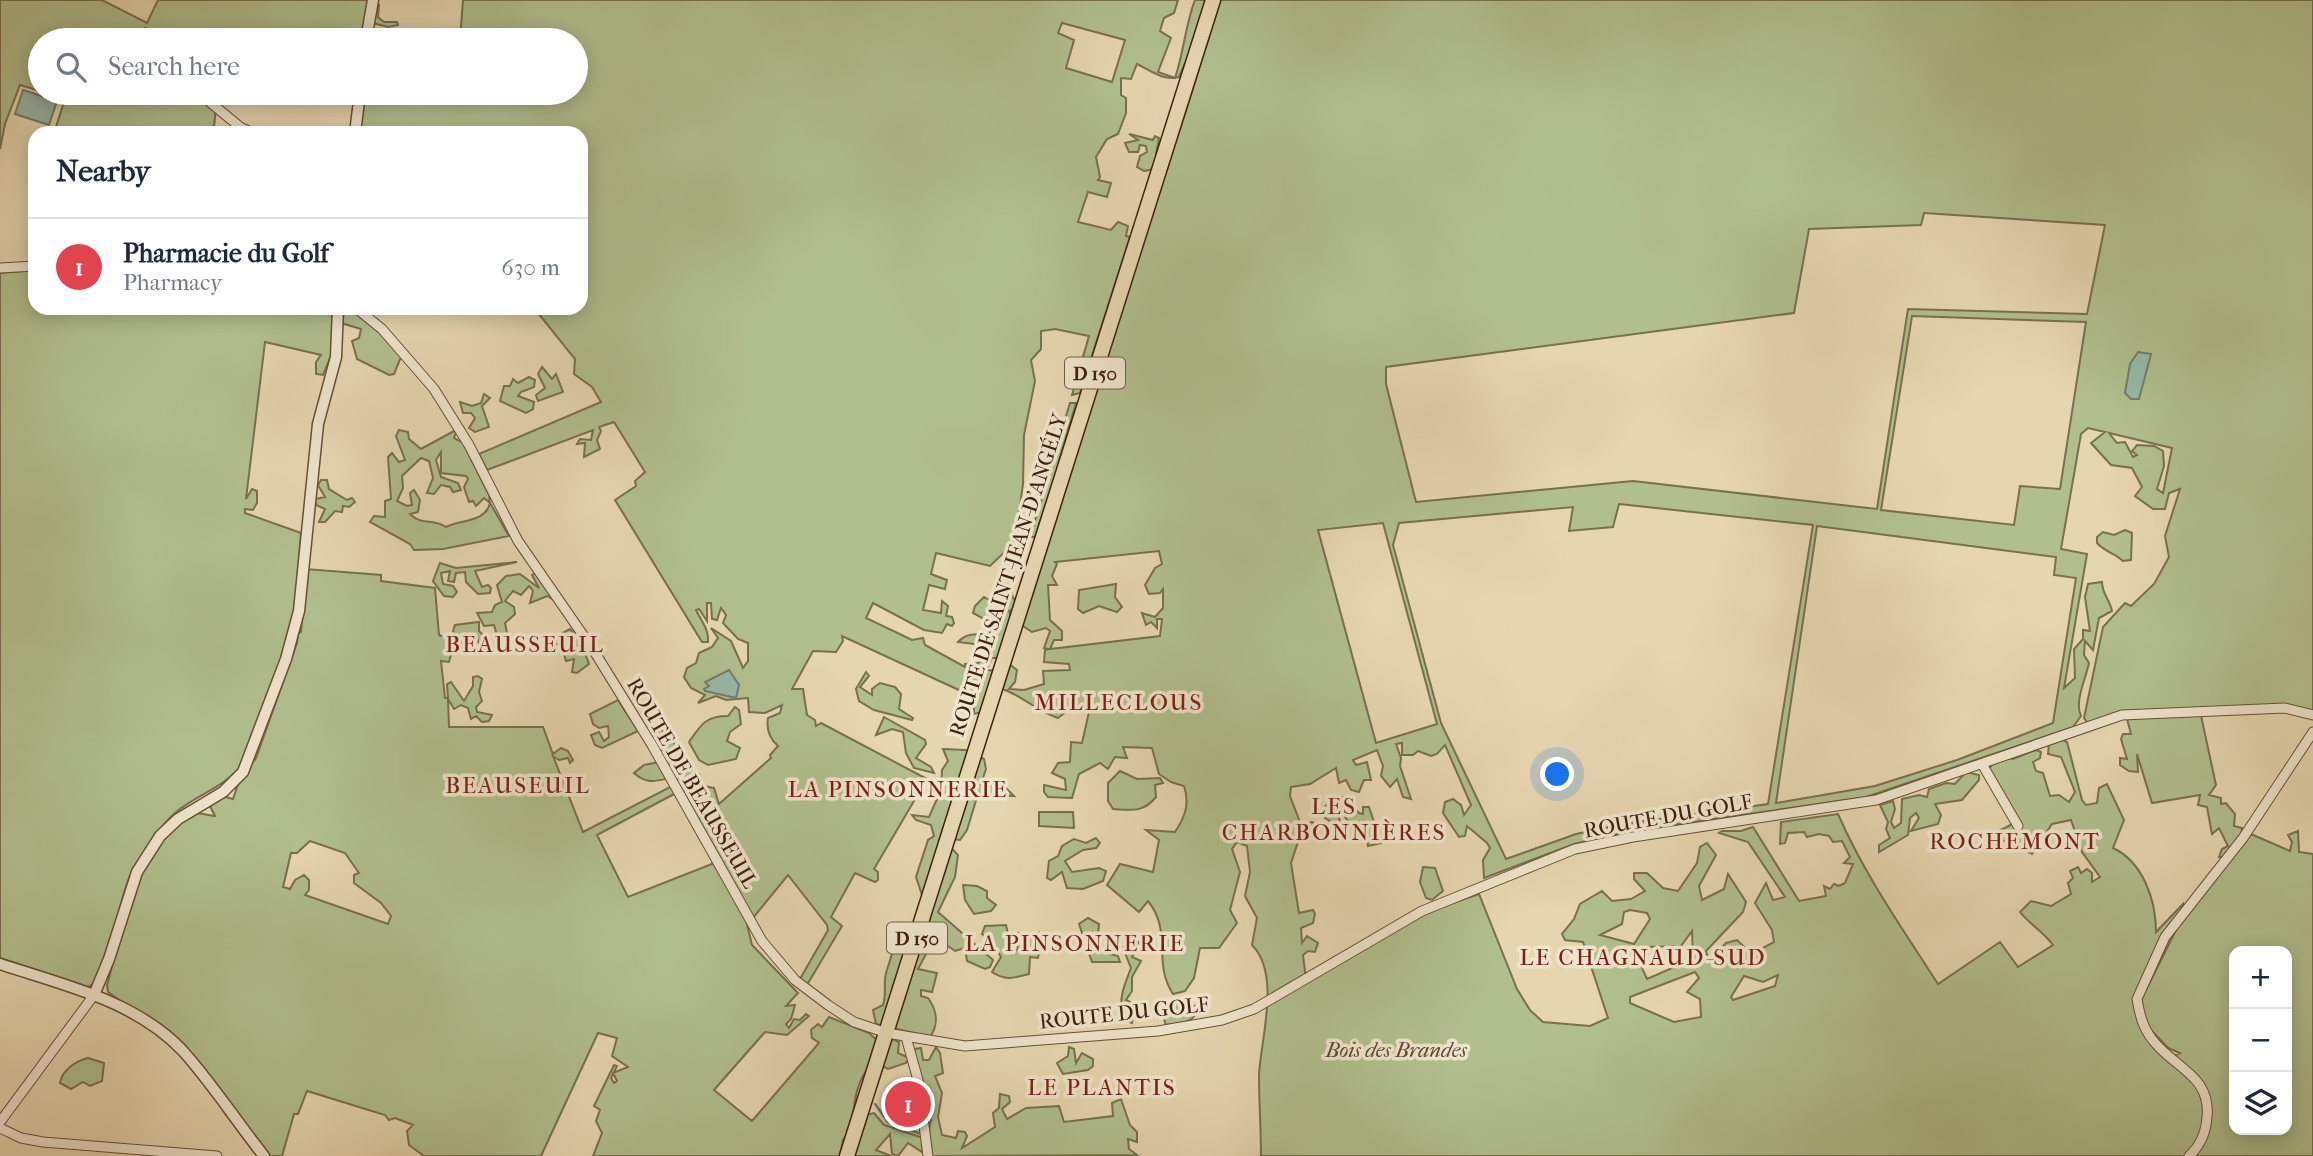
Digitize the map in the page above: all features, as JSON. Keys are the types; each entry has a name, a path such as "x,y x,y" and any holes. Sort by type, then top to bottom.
{"main road":[{"name":"ROUTE DE SAINT-JEAN-D'ANGÉLY","path":"844,1156 1213,0"}],"street":[{"path":"368,28 373,0"},
{"path":"213,105 239,126"},
{"path":"356,126 358,105"},
{"path":"0,268 28,266"},
{"path":"0,1122 94,995 109,959 137,872 169,827 233,784 243,772 286,659 299,611 318,424 336,357 338,315"},
{"name":"ROUTE DE BEAUSSEUIL","path":"365,315 382,329 435,389 469,445 519,541 594,651 652,745 762,941 795,980 828,1005 854,1022 883,1032"},
{"name":"ROUTE DU GOLF","path":"883,1032 965,1046 1158,1031 1222,1020 1255,1009 1422,911 1575,849 1645,835 1876,800 2122,715 2286,708 2313,715"},
{"path":"2189,1156 2202,1138 2206,1125 2208,1103 2204,1089 2147,1032 2137,999 2165,937 2243,838 2313,732"},
{"path":"1982,764 2018,826"},
{"path":"0,964 94,995 139,1017 180,1049 264,1156"},
{"path":"906,1037 918,1080 928,1156"},
{"path":"0,1128 21,1138 43,1142 217,1156"}],"green space":[{"path":"0,0 102,0 147,23 158,0 375,0 379,5 378,17 384,22 397,22 398,25 388,27 369,22 368,28 28,28 28,87 20,85 5,124 0,149"},
{"name":"Bois des Brandes","path":"463,0 1178,0 1174,13 1164,18 1160,31 1171,38 1158,72 1174,78 1157,75 1137,64 1131,79 1121,78 1121,95 1126,98 1126,113 1118,134 1107,139 1096,157 1100,177 1098,180 1111,183 1107,197 1088,192 1078,222 1111,230 1118,222 1128,226 1126,236 1130,237 1080,393 1072,395 1089,336 1055,329 1041,331 1041,349 1031,360 1035,381 1024,435 1023,484 1012,545 990,566 936,553 931,574 947,580 945,589 929,585 923,610 941,613 942,601 948,606 946,616 952,617 954,623 952,626 947,624 942,633 924,630 873,603 866,618 912,640 923,638 925,645 965,667 965,664 978,663 987,656 983,641 974,644 958,642 972,634 988,636 995,625 973,613 975,606 984,597 991,601 992,610 996,610 1003,594 1011,593 1018,607 1009,611 1013,621 1000,658 992,658 986,670 999,671 1009,664 1017,670 1015,682 1009,689 1024,690 1044,684 1043,671 1070,670 1069,664 1044,662 1045,650 1048,649 1044,648 1050,631 1046,628 1032,632 1020,624 1024,618 1020,611 1044,547 1189,101 1209,36 1210,21 1215,18 1220,0 2313,0 2313,715 2285,708 2200,711 2216,785 2209,795 2221,798 2221,804 2226,803 2235,814 2234,826 2242,828 2241,836 2225,857 2219,857 2222,849 2228,846 2219,828 2212,834 2207,807 2198,805 2200,795 2152,803 2137,754 2138,772 2129,771 2120,765 2120,758 2127,759 2121,739 2123,734 2131,734 2126,715 2087,722 2084,718 2103,627 2125,603 2131,606 2154,584 2169,557 2165,536 2180,489 2169,493 2165,509 2153,509 2135,496 2142,487 2132,468 2111,465 2091,443 2105,432 2088,428 2081,434 2061,549 2087,554 2064,688 2075,678 2074,649 2083,639 2083,630 2090,631 2085,597 2088,584 2102,582 2112,611 2099,618 2093,650 2085,641 2084,655 2089,663 2080,697 2081,716 2073,727 1866,797 1624,832 1574,844 1484,878 1483,860 1490,848 1487,843 1467,826 1465,836 1459,837 1443,813 1445,802 1453,799 1461,805 1464,815 1471,805 1445,745 1437,754 1431,756 1418,751 1413,755 1402,755 1402,743 1396,744 1411,799 1403,797 1397,779 1390,787 1381,776 1383,766 1377,750 1353,760 1356,765 1367,762 1371,780 1364,780 1359,792 1351,790 1346,780 1339,783 1336,768 1310,784 1291,787 1290,796 1300,822 1306,825 1312,822 1316,825 1316,831 1301,833 1291,863 1299,913 1313,910 1315,914 1313,923 1301,928 1302,943 1307,936 1318,943 1315,952 1308,951 1303,955 1306,979 1422,911 1448,900 1450,904 1479,894 1517,989 1530,1010 1543,1022 1590,1026 1608,1018 1583,942 1565,940 1562,934 1574,919 1580,904 1602,891 1612,901 1631,899 1645,891 1634,879 1634,873 1647,873 1663,888 1678,891 1697,863 1700,847 1707,843 1716,855 1699,886 1702,900 1724,889 1728,874 1746,902 1743,912 1706,951 1709,961 1726,943 1737,940 1752,954 1774,942 1772,930 1755,903 1766,883 1773,900 1785,897 1748,842 1719,833 1753,827 1799,901 1826,896 1824,886 1830,889 1834,884 1839,886 1845,883 1853,864 1844,863 1850,857 1842,841 1833,842 1829,836 1819,834 1807,837 1804,832 1788,833 1785,843 1780,844 1781,822 1838,814 1872,879 1938,984 2000,942 2018,967 2053,945 2020,912 2031,901 2051,906 2071,894 2068,883 2073,878 2070,871 2078,867 2081,873 2087,869 2092,873 2092,882 2100,877 2082,852 2071,820 2052,824 2032,854 2019,847 2017,838 1995,843 1986,841 1985,838 2018,819 2001,789 1992,788 1987,781 1991,766 1997,760 2013,759 2036,750 2041,752 2040,758 2033,762 2036,771 2043,773 2050,796 2059,795 2069,802 2075,792 2061,757 2048,754 2049,744 2061,739 2067,742 2082,800 2086,805 2097,803 2099,788 2107,784 2124,820 2113,848 2132,863 2146,883 2154,907 2156,932 2183,904 2180,916 2144,984 2139,999 2138,1014 2142,1029 2152,1044 2168,1059 2180,1053 2168,1048 2150,1029 2141,1000 2178,926 2251,834 2290,851 2292,842 2288,835 2298,831 2299,852 2313,854 2313,1156 1261,1156 1259,1075 1267,989 1266,972 1261,957 1252,945 1257,918 1245,896 1250,872 1247,846 1237,842 1232,849 1240,872 1230,910 1237,923 1219,948 1200,948 1194,978 1185,991 1173,994 1164,970 1160,924 1148,901 1139,912 1107,885 1120,864 1153,872 1159,840 1146,830 1175,832 1184,816 1187,799 1184,786 1159,774 1152,748 1123,747 1127,758 1115,757 1108,769 1100,763 1079,774 1072,798 1048,797 1044,792 1044,785 1066,790 1065,779 1052,773 1058,763 1070,762 1071,742 1082,743 1089,712 1071,708 1058,718 1000,689 986,711 974,714 974,697 842,636 843,641 836,652 813,651 792,689 803,689 807,715 815,720 816,726 821,723 927,779 874,869 878,872 878,880 875,882 855,873 831,917 842,926 807,985 800,979 828,930 827,925 788,875 753,918 749,911 745,916 752,945 798,993 786,1006 795,1005 791,1019 786,1024 789,1028 794,1019 800,1020 806,1014 809,1016 787,1035 765,1032 714,1090 752,1121 819,1043 812,1038 811,1030 818,1024 822,1027 829,1017 869,1033 881,1044 892,1039 899,1042 898,1053 909,1058 906,1063 888,1069 874,1062 863,1075 855,1100 854,1126 843,1140 840,1156 593,1156 602,1133 596,1121 600,1110 594,1106 614,1065 617,1066 614,1073 628,1067 612,1056 617,1038 598,1033 541,1156 424,1156 409,1145 407,1131 413,1125 395,1118 389,1120 385,1115 307,1091 298,1114 294,1114 282,1156 270,1156 167,1034 108,992 107,985 135,888 159,842 175,825 195,814 215,816 210,806 214,800 222,796 233,799 239,781 256,758 298,634 301,632 306,569 381,575 381,581 435,588 439,635 447,638 457,651 451,655 449,662 441,661 445,698 448,698 447,684 451,682 464,701 473,686 473,677 478,676 482,679 479,692 482,701 476,707 477,712 492,715 489,721 482,722 476,716 471,719 468,708 461,705 454,709 448,699 449,727 543,727 553,754 561,748 568,751 573,760 570,763 568,758 559,760 553,756 583,832 672,786 676,793 597,835 628,897 712,864 716,851 675,777 649,781 634,773 644,765 659,762 651,736 662,729 668,740 680,746 686,767 699,774 703,786 714,788 719,804 771,758 770,755 778,746 769,734 768,718 780,713 782,705 765,713 749,712 748,698 726,700 716,696 698,703 705,695 691,688 684,677 687,668 696,663 699,653 712,647 718,638 711,628 731,641 743,668 748,661 748,643 738,639 723,623 726,615 721,608 717,620 712,619 711,603 707,603 707,621 699,609 696,610 707,633 708,642 702,642 615,500 636,486 635,481 645,472 614,422 599,427 601,431 597,440 600,449 584,457 585,443 577,444 580,439 591,440 593,430 487,470 479,454 601,402 592,387 574,374 575,359 540,315 588,315 588,126 360,126 363,105 588,105 588,28 461,28","holes":["1062,23 1125,40 1112,82 1066,68 1074,40 1058,33","1924,213 2105,225 2087,314 1908,309 1877,509 1633,481 1416,502 1386,384 1386,367 1794,313 1809,229 1921,225","1912,316 2086,322 2060,489 2020,486 2014,525 1881,510","2109,433 2172,448 2163,493 2157,489 2164,466 2163,451 2154,446 2137,445 2132,451 2137,455 2133,457 2125,442 2117,443","1619,504 1813,525 1768,804 1623,824 1576,834 1506,859 1441,723 1393,545 1399,523 1573,507 1569,531 1613,527","1383,523 1437,724 1376,743 1318,530","1817,526 2056,557 2054,575 2076,578 2053,723 1957,760 1875,786 1776,803","1159,551 1162,564 1155,568 1145,585 1149,594 1160,593 1163,589 1163,608 1155,617 1142,613 1146,625 1151,622 1157,628 1157,619 1162,619 1160,636 1050,649 1054,640 1062,640 1062,631 1050,620 1048,585 1057,585 1052,576 1057,564 1055,562","310,841 345,853 359,873 354,875 354,883 381,903 391,916 388,924 305,895 309,890 309,880 304,875 295,880 290,889 283,887 291,853 297,853","1630,910 1647,913 1650,919 1634,944 1600,935 1622,924 1624,912","1692,931 1693,959 1647,979 1642,968 1646,947 1681,946","1695,972 1699,978 1687,992 1700,999 1701,1017 1674,1022 1630,1003 1630,997","1778,975 1775,986 1733,1000 1731,997 1744,976 1763,982"]},
{"path":"1195,0 1210,0 1197,29 1199,42 1193,60 1185,63 1179,77 1175,78"},
{"path":"63,105 211,105 216,109 214,126 56,126"},
{"path":"1129,134 1153,140 1155,136 1159,138 1156,154 1159,163 1155,169 1144,171 1137,167 1140,156 1147,152 1146,146 1140,145 1138,152 1129,152 1125,143 1138,140"},
{"path":"28,271 28,315 334,315 331,356 323,375 316,374 316,362 321,355 265,342 246,499 252,489 257,491 257,503 253,510 245,509 245,513 301,533 294,624 244,763 219,785 175,813 151,842 126,885 108,953 96,981 88,987 0,958 0,273"},
{"path":"344,315 358,315 382,335 401,357 394,374 389,375 357,359 352,341 359,338 361,329 341,323"},
{"path":"542,367 552,379 556,374 563,392 538,401 536,395 545,388 538,374"},
{"path":"529,377 535,380 534,387 518,396 534,402 533,409 526,413 500,401 504,386 510,386 513,379 518,383"},
{"path":"484,394 490,398 482,406 489,427 475,432 469,428 475,418 471,413 463,413 460,402 472,406 481,403"},
{"path":"1070,403 1076,403 1057,468 1058,474 1035,537 1030,537 1048,477 1046,469 1051,465"},
{"path":"399,430 408,432 409,439 421,449 456,432 454,438 463,443 489,495 490,503 509,536 443,549 414,550 410,544 370,522 374,516 385,517 385,501 391,499 388,457 392,453 399,462 405,460 396,436","holes":["441,452 441,473 466,476 468,479 464,487 469,502 473,501 476,506 484,498 490,503 478,517 446,527 419,520 410,514 418,512 420,500 414,490 410,493 412,505 407,506 397,501 403,488 402,476 421,458 429,461 433,478 427,493 434,494 441,485 450,487 453,492 461,490 458,483 441,477 436,460"]},
{"path":"321,480 327,480 329,489 347,500 352,498 355,502 349,507 343,506 342,512 335,511 325,522 319,522 325,509 316,505 315,499 325,497 318,485"},
{"path":"2125,530 2132,533 2131,560 2123,561 2100,546 2097,537 2103,532 2114,535"},
{"path":"517,562 475,571 482,587 488,585 491,588 490,593 478,594 466,582 465,572 456,573 454,582 448,581 450,571 441,573 443,584 453,586 457,592 453,597 444,596 433,581 440,563 456,568"},
{"path":"535,573 554,600 547,596 530,603 533,591 529,586 521,595 513,591 505,601 514,607 515,614 505,623 507,633 498,639 494,625 484,626 477,613 492,612 495,605 502,602 497,585 506,576 520,574 539,588 532,575"},
{"path":"1116,584 1115,597 1122,607 1117,612 1099,606 1083,613 1078,609 1079,590"},
{"path":"479,622 479,631 486,638 484,652 481,651 477,637 465,647 453,631 455,625"},
{"path":"570,629 579,638 589,664 577,673 572,672 574,659 566,661 561,644 549,646 544,643"},
{"path":"866,672 869,676 860,687 872,695 872,689 880,683 895,687 901,694 899,709 913,718 912,720 874,710 859,701 856,689"},
{"path":"618,700 638,731 602,748 595,745 591,735 599,732 604,741 609,737 608,726 599,728 593,724 590,714"},
{"path":"735,707 739,710 741,724 730,732 727,741 740,748 736,759 708,765 699,760 689,742 704,723 728,716"},
{"path":"884,717 925,740 926,744 916,758 931,767 934,773 914,768 906,753 903,732 892,729 876,735"},
{"path":"943,749 966,750 984,759 986,769 981,784 999,781 1014,796 978,794 967,830 960,840 942,838 958,855 955,877 938,912 993,960 990,967 985,969 967,961 965,948 955,951 935,937 918,969 937,973 932,992 921,990 921,996 928,998 935,1012 935,1027 930,1037 876,1024 873,1010 883,1005 885,977 898,929 907,923 915,932 928,913 916,877 928,840 934,836 931,825 916,820 912,815 929,817 941,790 942,770 948,761"},
{"path":"1120,771 1137,779 1160,778 1163,783 1155,785 1156,797 1146,806 1126,810 1113,809 1108,801 1108,783"},
{"path":"1966,772 1979,775 1979,780 1962,800 1935,804 1941,815 1938,824 1911,831 1919,818 1916,813 1910,818 1908,835 1879,852 1879,845 1890,838 1886,829 1888,822 1880,805 1893,801 1895,809 1891,822 1894,828 1901,823 1902,799 1919,795 1927,797 1929,789 1946,783 1955,784"},
{"path":"1340,796 1347,799 1345,812 1350,810 1351,803 1363,814 1363,807 1369,807 1381,843 1368,846 1364,821 1360,822 1357,835 1341,811 1337,812 1341,824 1338,826 1325,818 1324,807"},
{"path":"1039,812 1073,812 1074,828 1039,826"},
{"path":"1096,838 1100,843 1096,848 1083,850 1065,861 1072,872 1099,868 1106,871 1103,881 1083,889 1067,888 1062,872 1051,880 1047,878 1049,861 1058,856 1062,846 1074,839 1086,843"},
{"path":"1423,867 1435,868 1443,891 1432,900 1426,898 1420,882"},
{"path":"963,885 977,886 987,891 987,898 996,905 991,911 974,914 965,900"},
{"path":"1088,918 1099,924 1098,936 1102,952 1118,956 1120,962 1092,962 1079,924"},
{"path":"1006,925 1012,954 1018,949 1014,934 1019,933 1021,941 1039,933 1041,942 1033,947 1039,952 1038,958 1030,957 1029,974 1010,978 992,972 1001,957 991,940 982,934 985,926"},
{"path":"1131,936 1139,942 1132,957 1141,961 1132,977 1132,991 1126,1000 1134,1004 1132,1023 1123,1019 1121,1005 1131,968 1123,948"},
{"path":"1187,1002 1198,1008 1193,1017 1186,1022 1166,1025 1164,1019 1172,1003"},
{"path":"936,1047 940,1053 943,1073 935,1076 942,1093 938,1117 942,1135 956,1138 958,1131 965,1132 967,1136 962,1148 995,1127 993,1113 999,1108 1000,1094 1009,1096 1010,1102 1002,1109 1007,1119 1026,1108 1059,1106 1064,1122 1113,1116 1112,1103 1121,1099 1130,1125 1137,1132 1137,1142 1128,1139 1129,1149 1137,1155 931,1156 931,1120 925,1110 913,1053 915,1049 921,1048 923,1060 929,1060"},
{"path":"1069,1047 1074,1049 1076,1063 1082,1053 1093,1059 1093,1066 1088,1070 1063,1074 1057,1063 1068,1056"},
{"path":"88,1058 104,1063 102,1081 90,1086 83,1082 71,1089 60,1083 70,1067"},
{"path":"874,1113 884,1125 923,1138 922,1152 908,1143 898,1156 892,1154 890,1134 876,1150 891,1156 853,1156 866,1115"}],"shaded area":[{"path":"23,90 28,92 28,105 56,105 49,125 15,114"},
{"path":"2138,352 2151,354 2139,399 2131,399 2125,393 2130,364"},
{"path":"729,670 739,685 736,698 705,691 709,686 705,682"}],"waterway":[{"path":"875,1104 888,1122 921,1134"}],"place":[{"name":"Pharmacie du Golf","path":"908,1104"}],"district":[{"name":"BEAUSSEUIL","path":"525,644"},
{"name":"MILLECLOUS","path":"1119,702"},
{"name":"BEAUSEUIL","path":"518,785"},
{"name":"LA PINSONNERIE","path":"898,789"},
{"name":"LES CHARBONNIÈRES","path":"1334,819"},
{"name":"ROCHEMONT","path":"2015,841"},
{"name":"LA PINSONNERIE","path":"1075,943"},
{"name":"LE CHAGNAUD-SUD","path":"1643,957"},
{"name":"LE PLANTIS","path":"1102,1087"}]}
